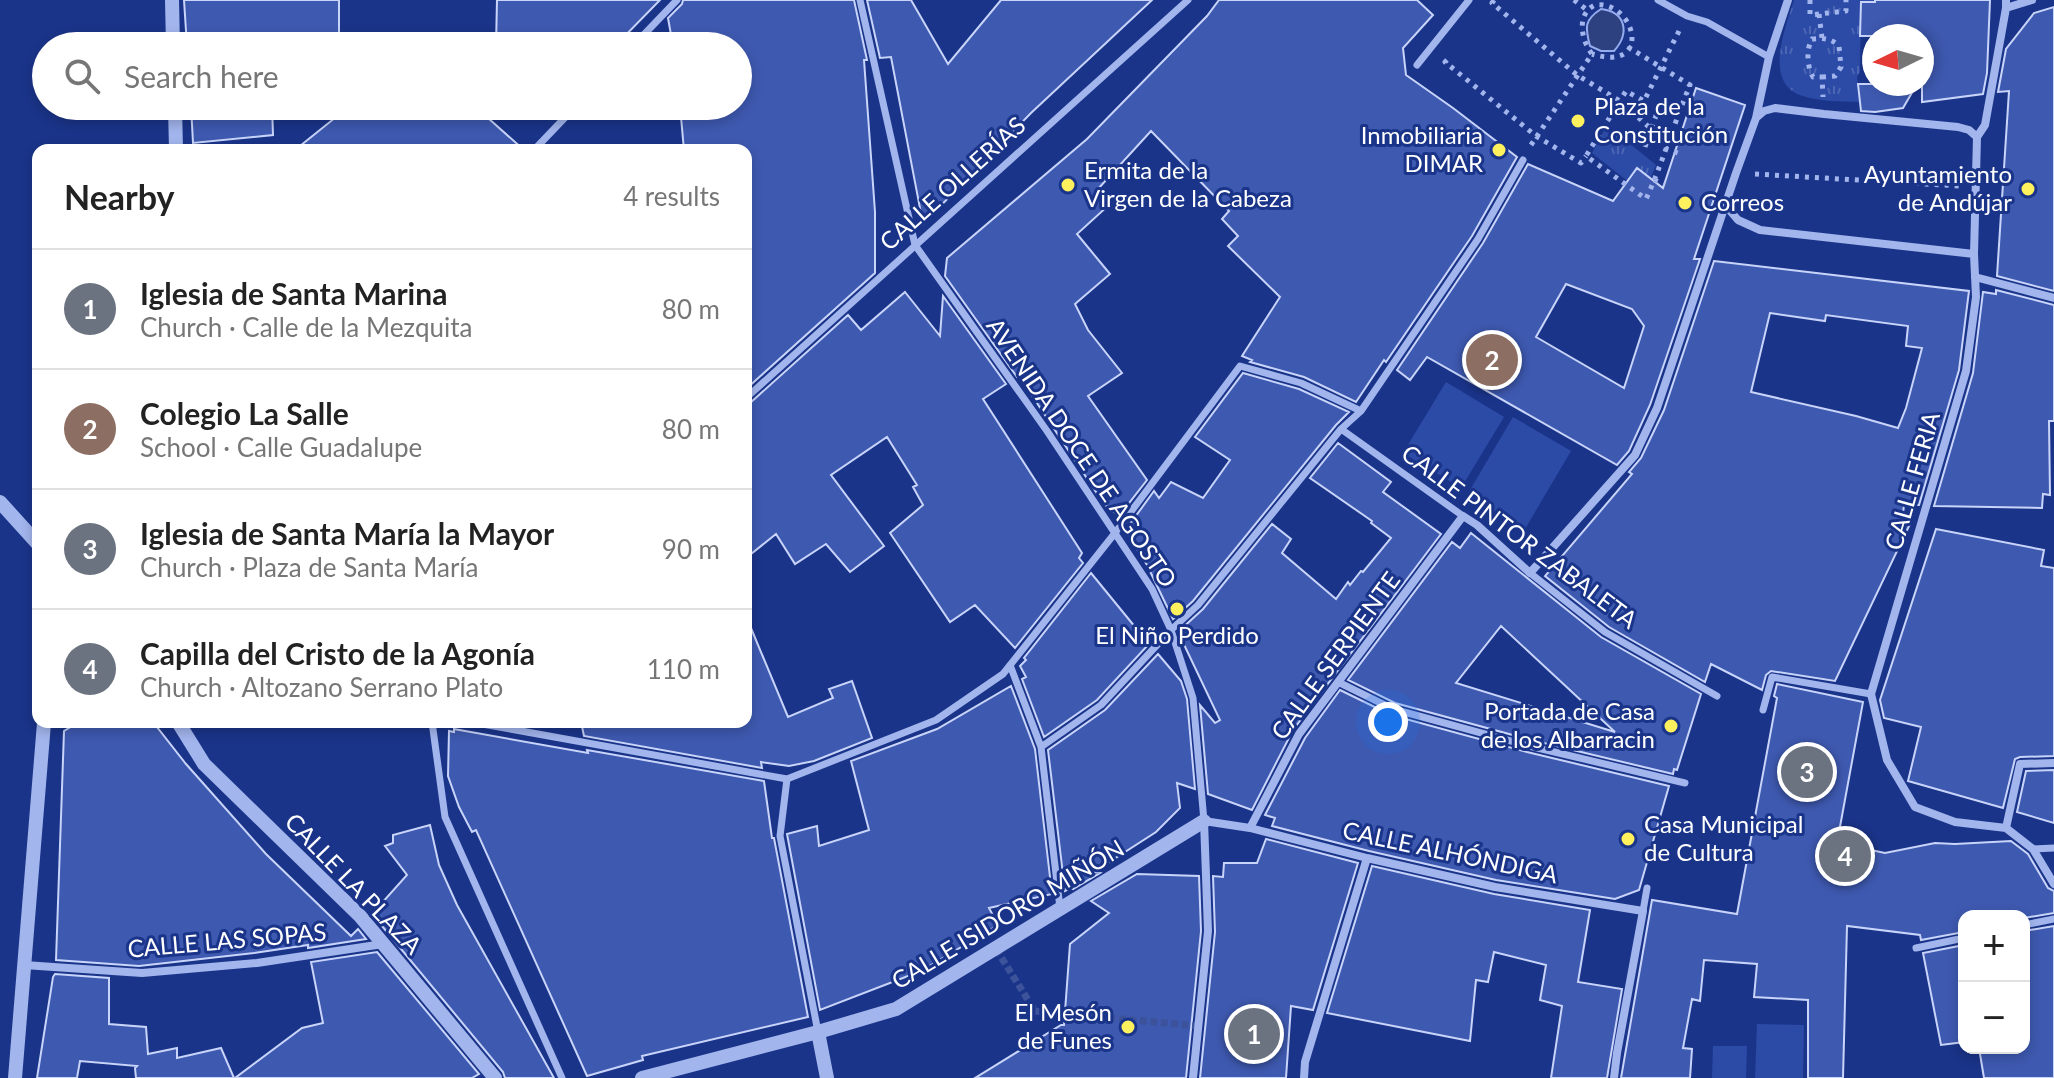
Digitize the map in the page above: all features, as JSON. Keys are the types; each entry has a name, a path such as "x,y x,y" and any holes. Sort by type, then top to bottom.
{"street":[{"path":"172,0 173,32"},
{"path":"646,32 677,0"},
{"path":"860,0 915,245"},
{"name":"CALLE OLLERÍAS","path":"752,393 1188,0"},
{"path":"1658,0 1687,16 1707,22 1769,57"},
{"path":"1530,573 1635,455 1657,408 1756,118 1769,57 1788,0"},
{"path":"2006,4 2032,0"},
{"path":"1417,65 1464,2"},
{"name":"CALLE FERIA","path":"1871,694 1966,371 1976,297 1977,137 1985,125 2006,4"},
{"path":"1756,118 1764,111 1775,108 1958,127 1969,130 1977,137"},
{"path":"175,120 176,144"},
{"path":"540,144 563,120"},
{"path":"1041,747 1101,705 1198,605 1341,429 1361,411 1478,239 1523,160"},
{"path":"1726,206 1738,220 1760,230 1974,254"},
{"name":"AVENIDA DOCE DE AGOSTO","path":"915,245 1115,533 1152,589 1171,630 1193,698 1204,821 1208,931 1193,1078"},
{"path":"1975,277 2054,298"},
{"path":"504,728 787,779 936,720 1003,674 1115,533 1240,366 1301,383 1361,411"},
{"name":"CALLE PINTOR ZABALETA","path":"1341,429 1477,525 1530,573 1605,632 1717,696"},
{"path":"0,502 32,537"},
{"name":"CALLE SERPIENTE","path":"1250,828 1299,734 1463,516"},
{"path":"1010,665 1041,747 1060,909"},
{"path":"1763,710 1772,677 1871,694 1887,760 1915,807 1955,822 2006,828 2033,849 2054,884"},
{"path":"1338,682 1393,709 1529,746 1685,783"},
{"path":"15,1078 45,728"},
{"name":"CALLE LA PLAZA","path":"182,728 204,764 360,916 495,1078"},
{"path":"433,728 445,817 562,1078"},
{"path":"2006,828 2020,764 2054,763"},
{"path":"787,779 780,836 827,1078"},
{"path":"1204,821 1250,828"},
{"name":"CALLE ISIDORO MIÑÓN","path":"642,1078 896,1009 1204,821"},
{"name":"CALLE ALHÓNDIGA","path":"1250,828 1495,887 1643,911"},
{"path":"2033,849 2054,848"},
{"path":"1304,1078 1305,1062 1367,858"},
{"path":"1614,1078 1647,888"},
{"path":"2030,924 2054,919"},
{"path":"1916,948 1958,939"},
{"name":"CALLE LAS SOPAS","path":"24,965 142,973 257,963 384,944"}],"path":[{"path":"1574,0 1587,10"},
{"path":"1810,0 1810,15 1846,11 1846,0"},
{"path":"1483,15 1493,1 1577,75 1620,101 1650,128 1667,149 1683,155"},
{"path":"1610,2 1627,13 1631,41 1627,51 1618,57 1605,58 1592,54 1582,35 1587,10 1610,2"},
{"path":"1819,14 1822,38"},
{"path":"1454,50 1445,62 1536,136 1581,163 1626,91 1644,101 1687,16"},
{"path":"1812,39 1834,41 1839,46 1841,67 1835,76 1822,77 1813,77 1810,73 1809,44 1812,39"},
{"path":"1586,156 1646,199 1690,85 1628,47"},
{"path":"1523,160 1592,54"},
{"path":"1822,77 1824,114"},
{"path":"1645,147 1658,110"},
{"path":"1736,173 1976,187"},
{"path":"1654,180 1664,184"}],"green space":[{"path":"1794,0 1875,0 1861,3 1860,72 1857,77 1860,102 1803,96 1791,90 1783,80 1780,54"},
{"path":"1607,125 1656,165 1644,194 1592,153"},
{"path":"1446,382 1504,417 1461,488 1403,453"},
{"path":"1513,417 1571,451 1525,529 1467,495"},
{"path":"1757,1024 1804,1025 1803,1078 1755,1078"},
{"path":"1713,1046 1747,1046 1746,1078 1712,1078"}],"shaded area":[{"path":"1601,9 1616,14 1623,24 1622,37 1614,51 1601,51 1590,46 1587,24"}],"building":[{"path":"184,0 339,0 339,32 186,32"},
{"path":"497,0 660,0 629,32 496,32"},
{"path":"683,0 854,0 867,60 864,60 875,212 875,273 752,384 752,144 683,144 681,120 752,120 752,32 670,32 668,18"},
{"path":"867,0 911,0 948,64 1001,0 1152,0 1031,113 923,224 891,57 880,58"},
{"path":"1219,0 1417,0 1433,15 1403,48 1406,75 1517,157 1472,236 1356,402 1304,377 1250,362 1252,360 1242,356 1280,297 1228,246 1238,236 1222,219 1229,211 1151,131 1097,190 1110,204 1077,234 1110,274 1075,304 1088,330 1122,373 1088,396 1147,480 1119,516 1104,504 1019,376 945,276 947,258 1087,139"},
{"path":"1990,0 1987,73 1983,94 1922,102 1922,96 1934,96 1934,24 1862,24 1860,36 1861,2"},
{"name":"Ayuntamiento de Andújar","path":"2054,7 2054,291 1997,276 2009,91 1998,92 2006,49 2034,13"},
{"path":"1858,84 1862,84 1862,96 1910,96 1903,108 1861,111"},
{"path":"1696,88 1745,105 1694,259 1700,259 1650,405 1629,451 1617,465 1427,357 1410,380 1397,370 1483,243 1528,164 1613,201 1637,168 1663,188","holes":["1566,284 1632,309 1644,326 1624,388 1536,337"]},
{"path":"192,120 272,120 273,135 193,143"},
{"path":"332,120 490,120 517,144 302,144"},
{"path":"1714,261 1969,291 1959,370 1919,505 1904,505 1902,522 1910,524 1835,681 1771,671 1766,675 1762,690 1711,664 1705,682 1609,627 1545,576 1632,474 1629,472 1641,458 1664,410","holes":["1770,313 1825,321 1826,315 1908,326 1906,346 1922,348 1898,428 1751,392"]},
{"path":"1996,290 2054,305 2054,421 2049,421 2050,495 2043,494 2042,508 1934,506 1973,373 1983,292 1996,294"},
{"path":"905,292 940,336 943,296 1006,384 983,399 1082,553 1079,558 1083,563 1015,648 975,605 950,622 890,533 923,505 913,487 917,485 887,437 831,475 884,546 850,572 826,544 795,564 776,534 752,553 752,401 848,315 861,330"},
{"path":"1243,373 1299,389 1349,412 1193,601 1173,619 1147,565 1127,533 1154,491 1159,498 1171,482 1203,498 1230,460 1195,437"},
{"path":"1338,443 1391,482 1383,492 1441,534 1293,730 1252,810 1208,794 1200,705 1215,723 1220,720 1178,632 1203,609 1272,524 1291,539 1282,553 1336,599 1348,582 1350,585 1363,572 1391,538 1310,478"},
{"path":"1936,529 2044,550 2041,566 2054,568 2054,756 2015,759 2003,808 1908,781 1921,727 1884,718 1880,700"},
{"path":"1471,533 1601,637 1701,694 1677,770 1674,769 1673,774 1395,703 1348,680 1452,542 1460,548","holes":["1501,626 1615,732 1456,683"]},
{"path":"1091,573 1149,644 1097,700 1044,737 1020,666"},
{"path":"752,630 788,717 833,698 829,689 852,681 872,738 814,761 789,766 761,762 762,768 584,736 582,728 752,728"},
{"path":"1158,654 1181,681 1187,699 1195,789 1177,783 1180,808 1156,832 1094,872 1100,873 1065,891 1048,750 1105,710"},
{"path":"1777,684 1863,702 1837,843 1885,853 1935,843 2011,841 2028,854 2048,888 2054,891 2054,913 2030,917 2030,910 1958,910 1958,933 1921,940 1920,935 1847,926 1843,1078 1808,1078 1808,1000 1754,997 1757,964 1704,960 1700,1001 1692,999 1683,1048 1692,1049 1690,1078 1621,1078 1652,900 1737,914 1777,698 1774,696"},
{"path":"1011,686 1035,749 1052,894 989,908 998,925 921,971 820,1010 787,834 817,826 819,846 869,830 851,761 937,729"},
{"path":"1340,690 1391,715 1669,786 1639,890 1615,899 1496,880 1272,826 1275,818 1265,815 1305,738"},
{"path":"69,728 158,728 266,854 351,936 358,929 366,939 139,966 56,960 64,731"},
{"path":"454,729 764,781 772,838 808,1017 642,1056 643,1060 587,1076 476,830 472,832 459,807 448,776 449,731 454,732"},
{"path":"2054,770 2054,823 2017,812 2026,771"},
{"path":"430,825 439,865 457,905 554,1078 505,1078 372,914 407,875 385,846 393,843 393,835"},
{"path":"1266,839 1358,863 1313,1010 1291,1006 1286,1078 1200,1078 1215,932 1213,876 1223,877 1224,863 1257,863"},
{"path":"1372,866 1494,894 1590,910 1578,982 1622,989 1607,1078 1551,1078 1562,1006 1540,1000 1546,965 1494,952 1488,982 1476,980 1470,1041 1327,1013"},
{"path":"1137,874 1199,876 1201,931 1186,1078 975,1078 1064,1025 1070,944 1109,913 1091,901"},
{"path":"2054,926 2054,1078 1984,1078 1980,1054 2030,1054 2030,930"},
{"path":"1958,946 1958,1043 1941,1045 1923,953"},
{"path":"377,952 479,1074 472,1078 235,1078 302,1028 323,1023 311,962"},
{"path":"55,974 109,978 109,1024 146,1027 148,1054 177,1048 177,1058 221,1048 234,1078 136,1078 137,1066 80,1061 77,1078 37,1078"}],"tunnel":[{"path":"996,949 1035,1011 1199,1026"}],"place":[{"name":"Plaza de la Constitución","path":"1578,121"},
{"name":"Inmobiliaria DIMAR","path":"1499,150"},
{"name":"Ermita de la Virgen de la Cabeza","path":"1068,185"},
{"name":"Ayuntamiento de Andújar","path":"2028,189"},
{"name":"Correos","path":"1685,203"},
{"name":"Colegio La Salle","path":"1492,360"},
{"name":"El Niño Perdido","path":"1177,609"},
{"name":"Portada de Casa de los Albarracin","path":"1671,726"},
{"name":"Iglesia de Santa María la Mayor","path":"1807,772"},
{"name":"Casa Municipal de Cultura","path":"1628,839"},
{"name":"Capilla del Cristo de la Agonía","path":"1845,856"},
{"name":"El Mesón de Funes","path":"1128,1027"},
{"name":"Iglesia de Santa Marina","path":"1254,1034"}]}
